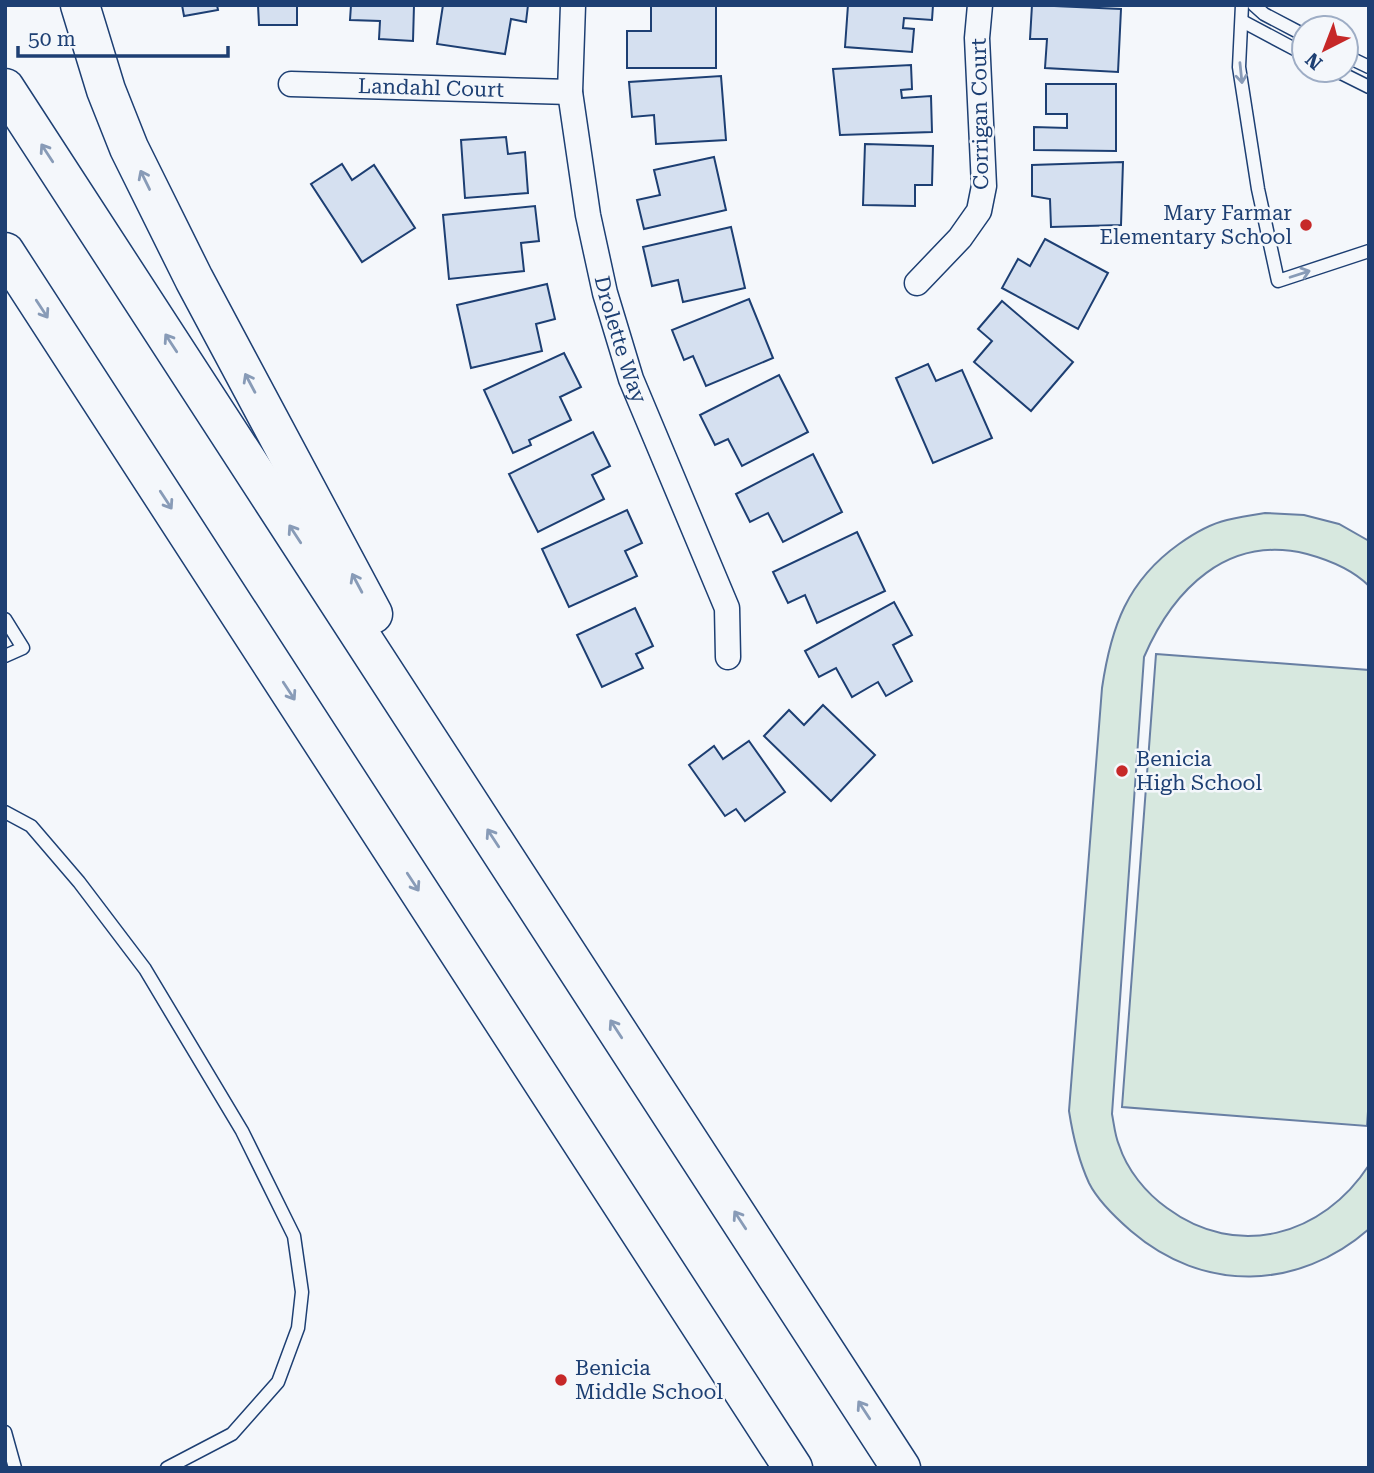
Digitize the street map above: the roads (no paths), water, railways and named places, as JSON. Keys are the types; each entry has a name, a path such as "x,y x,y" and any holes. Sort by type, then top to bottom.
{"highway":[{"path":"80,5 106,90 129,148 194,279 364,596 452,776"},
{"path":"5,89 901,1468"},
{"path":"5,252 793,1468"}],"street":[{"name":"Drolette Way","path":"573,5 570,92 587,215 605,293 631,379 727,608 729,657"},
{"name":"Corrigan Court","path":"917,283 960,238 979,211 984,186 977,38 980,5"},
{"name":"Landahl Court","path":"292,84 570,92"}],"lane":[{"path":"1242,5 1241,80 1258,189 1279,281 1369,251"},
{"path":"1254,5 1264,15 1290,28"},
{"path":"1242,21 1290,47"},
{"path":"5,619 23,648 5,656"},
{"path":"5,812 31,826 79,882 145,968 242,1131 294,1236 302,1292 298,1328 278,1381 232,1434 167,1468"},
{"path":"5,1432 15,1468"}],"place":[{"name":"Mary Farmar Elementary School","path":"1306,225"},
{"name":"Benicia High School","path":"1122,771"},
{"name":"Benicia Middle School","path":"561,1380"}]}
